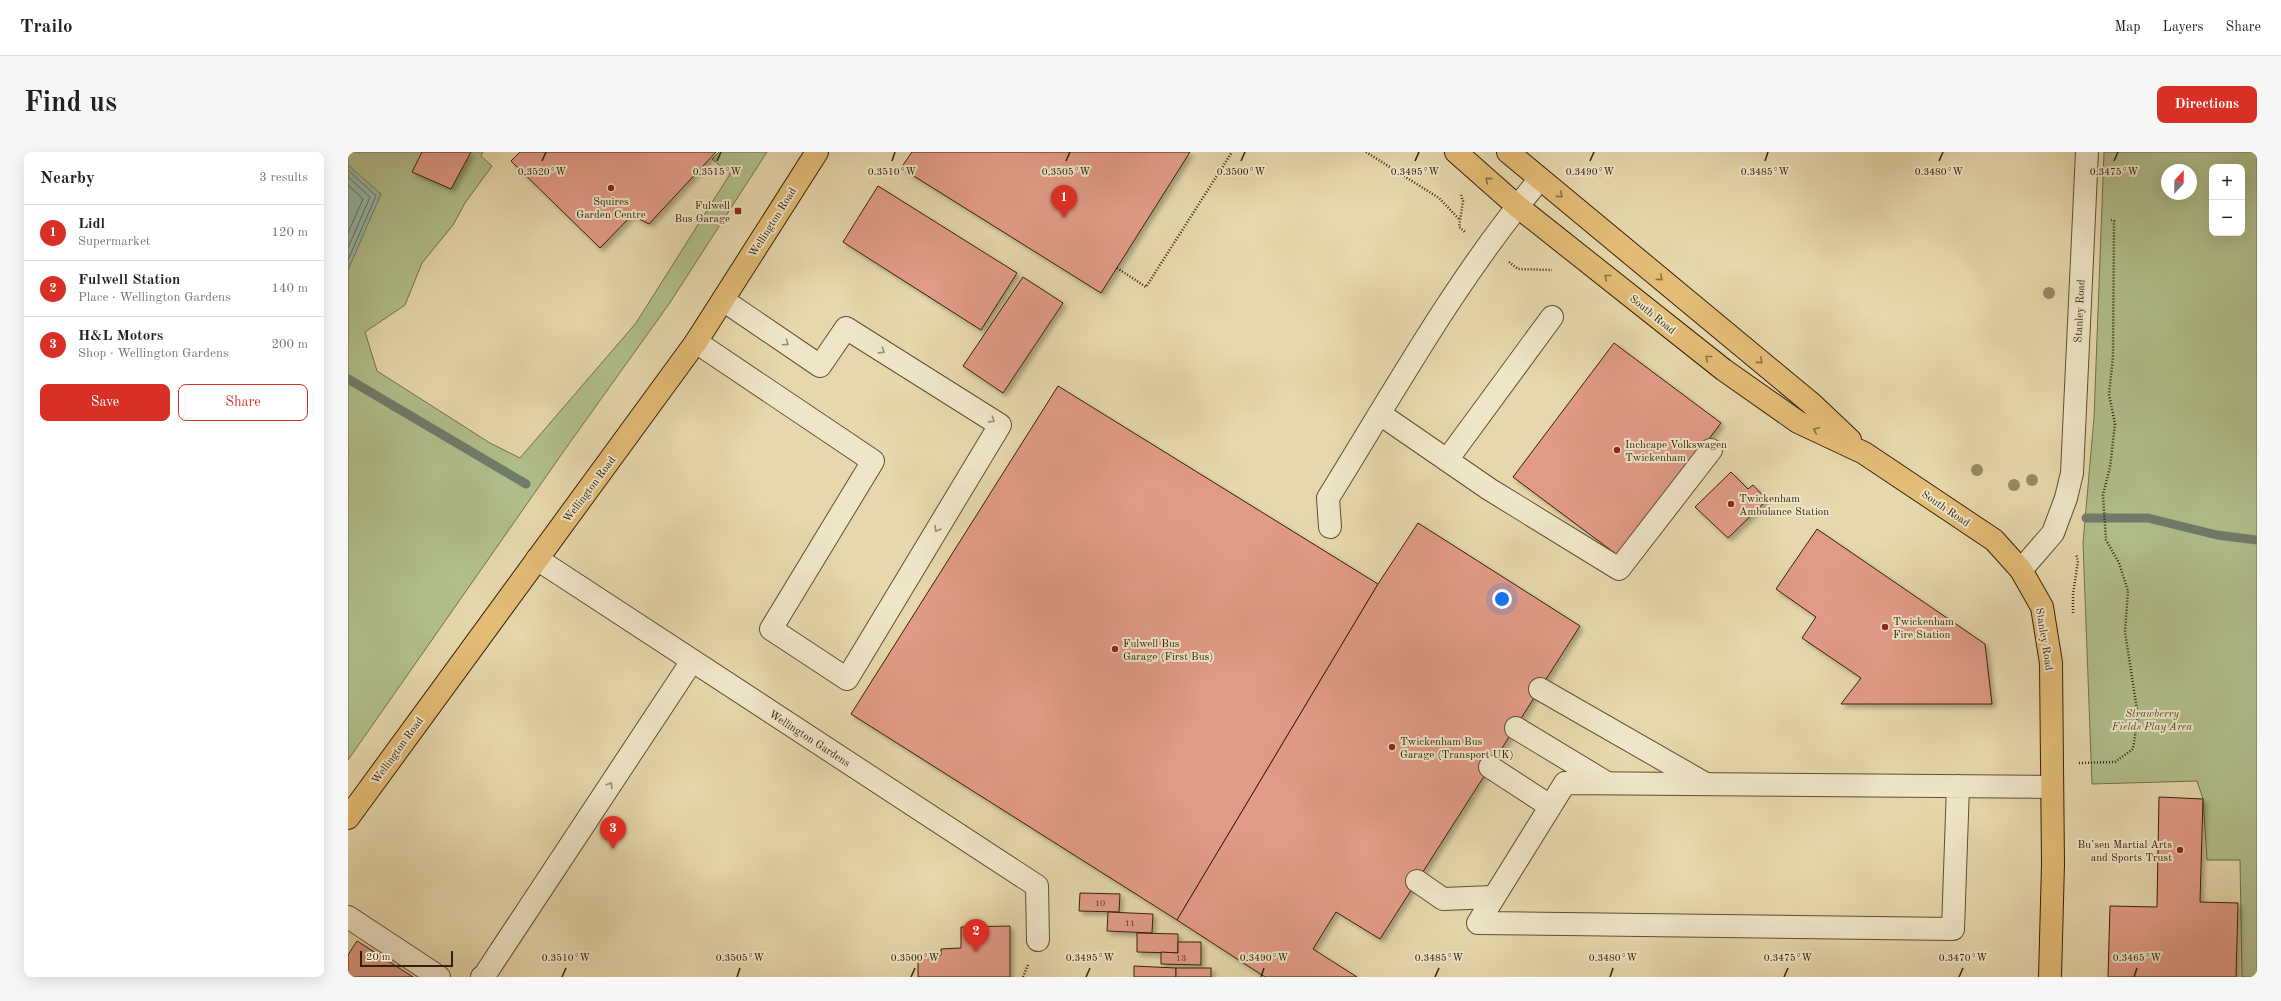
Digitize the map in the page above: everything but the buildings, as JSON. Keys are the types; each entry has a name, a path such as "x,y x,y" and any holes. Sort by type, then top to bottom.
{"main road":[{"name":"Wellington Road","path":"348,818 696,342 817,152"},
{"name":"South Road","path":"1456,152 1517,206 1724,370 1798,422 1864,453 1994,540 2021,570"},
{"name":"South Road","path":"1508,152 1812,404 1864,453"},
{"name":"Stanley Road","path":"2021,570 2042,607 2051,664 2052,787 2050,977"}],"street":[{"name":"Stanley Road","path":"2021,570 2052,533 2066,498 2072,473 2087,152"},
{"path":"1330,528 1328,498 1454,295 1517,206 1540,179"},
{"path":"696,342 873,461 771,629 847,679 1000,425 846,328 820,366 723,300"},
{"path":"1447,460 1552,317"},
{"path":"1380,414 1489,489 1619,569 1711,450"},
{"name":"Wellington Gardens","path":"537,559 692,662 1037,886 1038,940"},
{"path":"482,977 692,662"},
{"path":"1540,689 1705,784"},
{"path":"1516,728 1608,783"},
{"path":"1490,767 1550,806"},
{"path":"1958,786 1953,928 1478,923 1565,783 1608,783 1958,786 2052,787"},
{"path":"1417,881 1443,899 1493,897"},
{"path":"348,917 439,977"}],"path":[{"path":"1117,268 1146,287 1232,152"},
{"path":"1366,152 1438,198 1460,220"},
{"path":"1460,194 1463,201 1459,227 1467,233"},
{"path":"2073,763 2115,762 2133,749 2138,716 2125,632 2128,591 2119,563 2106,540 2106,514 2103,495 2110,467 2115,424 2109,394 2113,357 2114,221 2107,218"}],"green space":[{"path":"348,152 483,152 481,156 492,166 465,203 453,225 422,263 405,305 365,332 377,371 490,443 520,458 636,323 730,174 712,159 719,152 767,152 669,304 566,448 348,760"},
{"name":"Strawberry Fields Play Area","path":"2104,152 2257,152 2257,977 2242,977 2240,860 2207,860 2203,799 2197,781 2092,784 2083,543 2094,418"}],"water":[{"path":"348,165 381,194 348,270"}],"waterway":[{"path":"348,379 526,484"},
{"path":"2086,518 2148,518 2217,535 2257,540"}],"place":[{"name":"Squires Garden Centre","path":"611,188"},
{"name":"Fulwell Bus Garage","path":"738,211"},
{"name":"Lidl","path":"1064,218"},
{"name":"Inchcape Volkswagen Twickenham","path":"1617,450"},
{"name":"Twickenham Ambulance Station","path":"1731,504"},
{"name":"Twickenham Fire Station","path":"1885,627"},
{"name":"Fulwell Bus Garage (First Bus)","path":"1115,649"},
{"name":"Twickenham Bus Garage (Transport UK)","path":"1392,747"},
{"name":"H&L Motors","path":"613,849"},
{"name":"Bu’sen Martial Arts and Sports Trust","path":"2180,850"},
{"name":"Fulwell Station","path":"976,952"}]}
